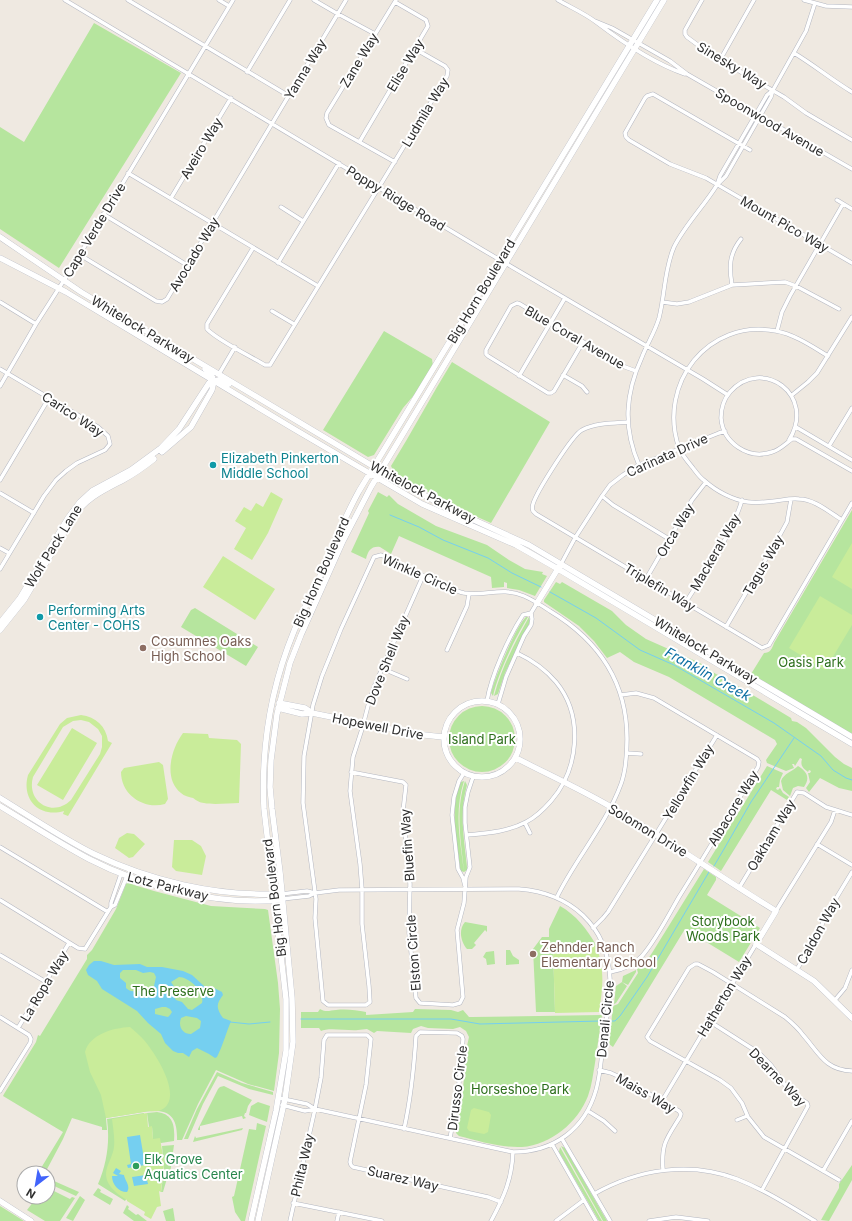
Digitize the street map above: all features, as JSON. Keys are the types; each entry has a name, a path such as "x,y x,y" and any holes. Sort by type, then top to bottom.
{"main road":[{"name":"Big Horn Boulevard","path":"634,44 657,0"},
{"name":"Big Horn Boulevard","path":"258,1221 281,1102 286,1051 287,1016 285,983 264,809 263,788 266,743 270,714 283,662 294,631 347,515 369,474 502,261 634,44 664,0"},
{"name":"Whitelock Parkway","path":"0,237 64,281 410,488 452,510 529,545 559,566 852,744"},
{"name":"Whitelock Parkway","path":"0,258 59,288 369,474 422,504 516,545 559,566 852,736"},
{"name":"Big Horn Boulevard","path":"251,1221 291,1058 293,1016 270,787 271,755 279,706 290,663 343,542 376,478 502,261"},
{"path":"195,359 209,372 214,381 220,380 226,382 249,396 267,402"},
{"name":"Wolf Pack Lane","path":"0,622 20,598 68,518 80,502 92,491 132,470 155,453 179,429 205,386 214,381"},
{"name":"Wolf Pack Lane","path":"0,630 24,600 79,509 94,495 147,465 188,430 193,424 212,390 214,381"},
{"path":"537,603 559,566"},
{"path":"487,701 498,704 509,712 515,719 518,727 520,742 516,758 505,771 497,775 489,777 473,777 455,767 448,756 443,737 448,722 459,709 471,702 487,701"},
{"name":"Hopewell Drive","path":"279,706 304,708 312,713 415,734 443,737"},
{"name":"Solomon Drive","path":"516,758 611,807 701,862 776,911"},
{"name":"Lotz Parkway","path":"0,798 92,853 142,874 187,886 275,897"},
{"name":"Lotz Parkway","path":"0,806 89,859 124,875 156,885 231,900 282,896"},
{"name":"Hatherton Way","path":"756,944 776,911"},
{"path":"756,944 814,981 852,1018"},
{"path":"0,1201 31,1221"}],"street":[{"name":"Poppy Ridge Road","path":"65,0 502,261 687,369 728,395"},
{"path":"128,0 289,96"},
{"path":"220,0 229,6"},
{"name":"Cape Verde Drive","path":"0,386 232,0"},
{"path":"248,72 290,0"},
{"path":"314,0 375,34"},
{"name":"Yanna Way","path":"272,123 346,0"},
{"name":"Spoonwood Avenue","path":"558,0 595,21 612,28 634,44 670,61 688,74 852,169"},
{"name":"Sinesky Way","path":"702,0 686,30 685,34 688,38 720,60 788,99 806,113 852,140"},
{"path":"720,60 754,0"},
{"path":"804,0 815,4 834,7 852,7"},
{"name":"Zane Way","path":"360,141 331,126 326,120 327,113 395,1"},
{"name":"Elise Way","path":"360,141 428,27 426,20 395,1"},
{"path":"639,465 634,452 627,422 630,387 657,324 669,263 674,248 680,237 717,185 720,176 741,145 758,115 772,96 772,90 806,31 815,4"},
{"name":"Ludmila Way","path":"235,347 265,364 270,365 378,187 395,162 448,74 448,70 444,65 416,49"},
{"path":"794,53 811,63 834,82 852,92"},
{"name":"Mount Pico Way","path":"750,150 653,94 646,97 626,130 626,135 629,140 670,164 702,176 852,263"},
{"name":"Aveiro Way","path":"171,198 231,98"},
{"name":"Avocado Way","path":"80,255 156,301 162,302 167,299 272,123"},
{"path":"360,141 395,162"},
{"path":"278,263 338,163"},
{"path":"128,172 212,224 318,286"},
{"path":"838,200 852,209"},
{"path":"777,331 782,312 843,204"},
{"path":"281,207 303,221"},
{"path":"103,214 187,265"},
{"path":"732,285 729,267 733,253 741,239"},
{"path":"219,374 235,347 210,332 207,329 207,324 253,248"},
{"path":"662,302 677,304 689,302 732,285 785,282 796,286 839,309"},
{"path":"565,298 519,376 548,393 551,393 583,342"},
{"path":"0,302 36,324"},
{"name":"Blue Coral Avenue","path":"519,376 486,354 489,344 511,306 514,304 520,304 625,367 636,372"},
{"path":"272,311 294,324"},
{"path":"792,395 813,378 852,317"},
{"path":"828,356 801,340 777,331 754,330 732,334 710,344 698,355 687,369 677,389 674,408 675,426 679,449 690,464 706,482 732,498 748,502 791,499 810,501 842,520"},
{"name":"Carico Way","path":"0,369 102,430 108,436 110,444 105,450 77,463 66,471 50,488 0,569"},
{"path":"563,375 582,386 587,392"},
{"path":"753,378 763,378 782,386 792,395 798,412 796,427 789,440 781,448 774,452 755,454 747,452 737,447 725,432 721,414 723,404 735,387 743,382 753,378"},
{"path":"0,480 49,398"},
{"path":"829,446 852,408"},
{"name":"Triplefin Way","path":"627,422 599,425 581,430 572,439 533,503 533,510 536,514 575,538 646,578 762,648 769,645 852,503"},
{"path":"796,427 852,460"},
{"name":"Carinata Drive","path":"559,566 602,496 610,485 622,475 639,465 719,433 725,432"},
{"path":"789,440 798,440 852,471"},
{"name":"Orca Way","path":"646,578 692,500 706,482"},
{"path":"0,493 34,513"},
{"path":"602,496 613,505 670,539"},
{"name":"Tagus Way","path":"726,627 782,533 787,522 791,499"},
{"name":"Mackeral Way","path":"686,602 727,536 737,516 742,500"},
{"path":"0,548 9,553"},
{"name":"Winkle Circle","path":"362,889 362,924 370,986 370,1002 366,1005 328,1005 324,1001 315,893 303,795 304,756 317,692 327,660 374,557 381,555 423,576 469,594 501,591 512,592 523,596 564,619 586,637 606,662 621,695 627,727 627,753 621,783 611,807 557,897"},
{"name":"Dove Shell Way","path":"362,889 350,791 353,757 369,702 381,668 423,576"},
{"path":"447,650 467,606 469,594"},
{"path":"498,704 506,677 531,625 531,613 537,603"},
{"path":"487,701 490,685 495,672 517,625 523,615 531,613"},
{"path":"467,835 497,832 509,829 525,823 544,809 558,793 564,783 574,756 575,734 573,719 556,683 541,667 517,653"},
{"path":"381,668 407,679"},
{"name":"Albacore Way","path":"610,972 621,970 633,965 642,956 701,862 758,767 759,762 756,758 654,698 636,693 621,695"},
{"name":"Yellowfin Way","path":"593,928 608,912 717,735"},
{"path":"627,753 641,754"},
{"name":"Bluefin Way","path":"351,772 402,782 406,785 403,811 410,889"},
{"path":"464,773 459,781 454,797 452,815 458,869 463,878 465,887"},
{"path":"465,887 466,877 470,867 465,807 473,777"},
{"name":"Oakham Way","path":"739,888 797,792 804,793 822,805 852,815"},
{"name":"Hatherton Way","path":"776,911 831,822 835,810"},
{"path":"525,823 530,833"},
{"path":"817,844 852,865"},
{"path":"0,847 108,912"},
{"name":"Caldon Way","path":"797,969 816,939 826,915 852,872"},
{"path":"0,900 69,943 78,948 85,949 111,907 111,903 124,875"},
{"name":"Denali Circle","path":"281,1102 305,1110 315,1110 360,1119 513,1152 536,1150 552,1144 562,1138 579,1123 588,1111 596,1089 600,1070 610,986 610,972 605,949 593,928 575,908 557,897 544,892 532,890 465,887 339,890 315,893 309,896 282,896"},
{"name":"Elston Circle","path":"410,889 409,933 416,998 420,1003 453,1005 460,1003 463,997 457,930 464,904 465,887"},
{"name":"La Ropa Way","path":"18,1028 69,943"},
{"name":"Hatherton Way","path":"662,1101 731,983 756,944"},
{"path":"0,955 46,982"},
{"path":"839,1180 764,1137 747,1116 742,1103 731,1088 720,1080 650,1041 647,1037 692,966 698,964 774,1009 794,1024 821,1058 828,1064 836,1068 852,1071"},
{"path":"835,1000 845,988 852,970"},
{"path":"0,1017 29,1035 31,1039 0,1091"},
{"name":"Dearne Way","path":"709,1021 759,1053 790,1092 807,1103 808,1106 762,1190"},
{"name":"Dirusso Circle","path":"404,1129 410,1100 416,1036 420,1032 456,1033 462,1036 463,1039 457,1101 450,1138"},
{"name":"Philta Way","path":"290,1221 315,1110 325,1037 327,1035 367,1035 371,1038 366,1085 360,1119"},
{"name":"Maiss Way","path":"600,1070 611,1073 679,1110 681,1114 680,1117 663,1148 663,1170"},
{"name":"Denali Circle","path":"281,1102 307,1104 315,1110"},
{"path":"588,1111 604,1121 615,1131"},
{"path":"737,1120 747,1116"},
{"name":"Suarez Way","path":"360,1119 350,1162 353,1167 488,1197 501,1202"},
{"path":"823,1171 852,1121"},
{"path":"562,1138 610,1221"},
{"path":"552,1144 596,1221"},
{"path":"491,1221 510,1182 513,1152"},
{"path":"594,1194 615,1183 634,1176 663,1170 707,1171 736,1179 762,1190 815,1221"},
{"path":"556,1221 584,1200"},
{"path":"294,1203 382,1221"},
{"path":"337,1221 339,1212"},
{"path":"649,1221 676,1217 708,1221"}],"green space":[{"path":"94,23 181,73 59,268 0,229 0,127 24,142"},
{"path":"384,331 432,359 433,366 415,394 403,408 374,455 368,457 323,430"},
{"path":"452,362 550,422 491,523 457,508 417,486 394,472 391,466"},
{"path":"271,492 283,499 268,533 252,560 234,549 246,528 235,521 244,507 251,511 256,503 263,507"},
{"path":"378,492 387,497 389,495 398,504 436,526 487,545 525,569 543,572 542,574 547,576 535,596 519,590 507,588 507,583 504,582 504,587 492,588 491,577 399,536 391,554 380,547 374,547 370,550 366,559 351,552 369,513 368,511"},
{"name":"Oasis Park","path":"852,510 852,734 751,674 764,653 772,649 774,643"},
{"path":"852,543 852,589 832,577"},
{"path":"223,556 275,589 255,620 203,587"},
{"path":"556,582 560,584 562,582 612,611 626,625 646,639 700,663 791,718 792,721 797,722 806,728 835,757 852,768 852,791 839,788 820,778 809,792 806,788 810,782 808,773 811,771 809,770 808,772 803,768 801,763 802,759 800,758 795,766 792,764 794,768 786,771 767,763 766,760 777,744 775,740 669,677 634,662 620,652 607,658 594,641 579,626 544,602"},
{"path":"820,596 852,615 852,625 825,670 789,648"},
{"path":"195,608 258,647 246,666 181,627 191,610"},
{"path":"526,617 528,617 503,666 493,696 491,693 501,665 517,630"},
{"path":"529,617 530,622 505,673 498,694 494,696 500,676"},
{"name":"Island Park","path":"476,706 488,706 500,711 510,721 515,733 513,752 500,767 488,772 476,772 464,767 454,757 449,745 449,733 454,721 464,711"},
{"path":"81,715 96,720 103,727 108,741 112,743 68,816 63,814 64,811 47,812 40,809 34,805 27,792 28,775 60,724 67,718","holes":["81,720 89,722 98,729 102,736 102,747 100,754 71,800 56,808 43,805 33,794 33,777 63,727 73,721"]},
{"path":"72,728 97,743 63,800 37,785"},
{"path":"183,733 208,734 209,738 237,740 241,744 239,803 212,804 201,802 184,795 175,787 171,772 172,755"},
{"path":"159,762 163,765 168,799 165,804 149,805 142,803 129,794 122,780 121,772 124,768"},
{"path":"767,766 783,773 779,787 776,789 778,790 780,788 783,793 789,797 787,800 771,790 721,871 708,862"},
{"path":"798,766 807,775 807,780 804,787 798,786 793,788 790,796 783,790 781,781 786,774"},
{"path":"464,781 459,804 459,826 464,872 461,871 460,868 455,824 455,802 461,782"},
{"path":"465,781 467,785 463,806 463,826 467,870 464,872 459,815"},
{"path":"127,833 134,834 145,844 133,857 129,858 115,848 119,838"},
{"path":"174,840 192,840 201,846 206,856 202,875 176,871 172,867"},
{"name":"Storybook Woods Park","path":"704,869 716,877 716,880 707,895 760,928 739,962 685,929 613,1047 609,1044 613,1006 618,1004 638,973 637,969 645,963 652,953"},
{"name":"The Preserve","path":"130,882 134,885 154,891 211,906 268,910 280,1009 279,1053 274,1091 248,1084 216,1070 198,1104 182,1140 177,1140 177,1130 172,1117 161,1111 146,1111 106,1118 107,1130 102,1130 102,1127 72,1118 49,1165 43,1165 63,1132 3,1096 36,1042 38,1035 40,1036 87,959 87,955 92,950 116,909 126,884"},
{"path":"560,906 581,923 596,945 553,947 555,1012 536,1012 533,949 542,937 549,937 549,929"},
{"path":"465,922 487,926 487,932 485,930 474,943 476,945 472,949 467,949 461,936"},
{"path":"596,945 602,971 599,1012 555,1013 553,946"},
{"path":"506,950 510,950 513,956 519,960 519,964 506,965"},
{"path":"494,951 495,964 487,965 486,959 483,957 486,952"},
{"path":"636,970 628,985 622,982 623,976"},
{"path":"622,982 627,986 614,1004 616,986"},
{"name":"Horseshoe Park","path":"320,1009 327,1011 344,1010 366,1012 366,1015 413,1012 415,1009 451,1010 458,1012 463,1010 469,1017 602,1015 590,1088 588,1096 578,1115 553,1137 543,1142 522,1147 514,1147 482,1142 459,1136 456,1133 462,1099 469,1037 466,1031 460,1027 453,1029 428,1028 421,1026 413,1029 411,1033 377,1031 374,1033 367,1029 328,1029 321,1031 319,1028 301,1028 301,1012 318,1012"},
{"path":"130,1027 144,1040 155,1055 166,1075 170,1096 168,1104 160,1111 149,1111 106,1118 101,1095 90,1072 85,1052 97,1036 116,1029"},
{"path":"217,1072 242,1083 273,1092 273,1095 249,1089 218,1076 203,1104 188,1139 184,1139 197,1109"},
{"path":"224,1086 252,1100 244,1116 246,1118 243,1119 242,1116 200,1126 200,1130 198,1130 218,1089"},
{"path":"258,1102 270,1106 267,1122 249,1115 251,1106"},
{"path":"474,1108 489,1112 491,1115 488,1132 484,1134 469,1131 467,1128 471,1110"},
{"path":"144,1113 128,1196 125,1201 98,1184 104,1168 107,1152 107,1119"},
{"path":"147,1113 163,1113 170,1118 174,1126 174,1141 161,1143 153,1139 152,1127 149,1127"},
{"name":"Elk Grove Aquatics Center","path":"147,1113 148,1127 152,1126 153,1139 160,1138 164,1163 161,1192 159,1191 161,1206 157,1207 151,1219 144,1215 145,1212 127,1201 111,1187 108,1183 106,1173 114,1147 112,1119"},
{"path":"257,1123 266,1126 245,1221 241,1221 235,1212 232,1197 234,1196 249,1129 256,1130"},
{"path":"243,1128 242,1130 193,1142 195,1136 196,1138"},
{"path":"174,1145 170,1174 168,1175 163,1192 161,1192 164,1170 162,1146"},
{"path":"561,1146 565,1148 607,1221 603,1221"},
{"path":"560,1147 602,1221 599,1221 559,1152"},
{"path":"852,1165 852,1180 829,1221 821,1220 839,1188 839,1184"},
{"path":"56,1182 79,1192 76,1196 56,1187"},
{"path":"98,1188 101,1190 100,1192 113,1199 110,1205 93,1195"},
{"path":"56,1192 70,1199 72,1197 75,1198 60,1221 45,1221 27,1210 31,1205 56,1205"},
{"path":"80,1196 85,1200 73,1221 66,1218"},
{"path":"127,1205 129,1207 128,1209 147,1221 134,1221 123,1213"},
{"path":"0,1206 24,1221 0,1221"},
{"path":"173,1208 175,1221 166,1221 163,1211"}],"water":[{"path":"94,961 101,961 114,965 140,964 147,967 162,967 183,971 192,975 204,986 214,988 222,992 223,995 219,1001 218,1009 223,1018 231,1021 217,1057 215,1058 197,1048 192,1051 189,1057 183,1053 173,1051 165,1043 161,1034 137,1011 102,989 97,981 88,975 86,970","holes":["123,970 136,970 143,973 154,973 156,977 154,986 140,991 129,990 126,988 126,983 120,978 120,973","179,977 191,982 199,990 202,1003 192,1010 188,1009 182,1002 176,1000 174,997 175,988 171,982","166,1007 172,1012 168,1017 155,1014 155,1009","186,1016 197,1018 201,1021 200,1028 191,1034 185,1033 180,1027 181,1018"]},
{"path":"140,1135 145,1165 128,1168 127,1165 131,1164 127,1137"},
{"path":"116,1168 121,1171 119,1174 124,1175 128,1186 127,1192 118,1189 113,1182 112,1176 118,1176 113,1173"},
{"path":"146,1175 148,1184 134,1186 132,1177"}],"waterway":[{"name":"Franklin Creek","path":"390,515 419,527 443,540 488,558 512,573 541,587"},
{"name":"Franklin Creek","path":"550,592 596,618 640,650 674,665 774,723 821,756 833,770 852,780"},
{"path":"714,866 751,802 794,738"},
{"path":"612,1021 615,1021 620,1016 647,977 709,872"},
{"path":"301,1019 451,1019 480,1024 601,1021"},
{"path":"230,1022 249,1024 270,1022"}],"place":[{"name":"Elizabeth Pinkerton Middle School","path":"213,465"},
{"name":"Performing Arts Center - COHS","path":"40,617"},
{"name":"Cosumnes Oaks High School","path":"143,648"},
{"name":"Zehnder Ranch Elementary School","path":"533,954"},
{"name":"Elk Grove Aquatics Center","path":"136,1166"}]}
